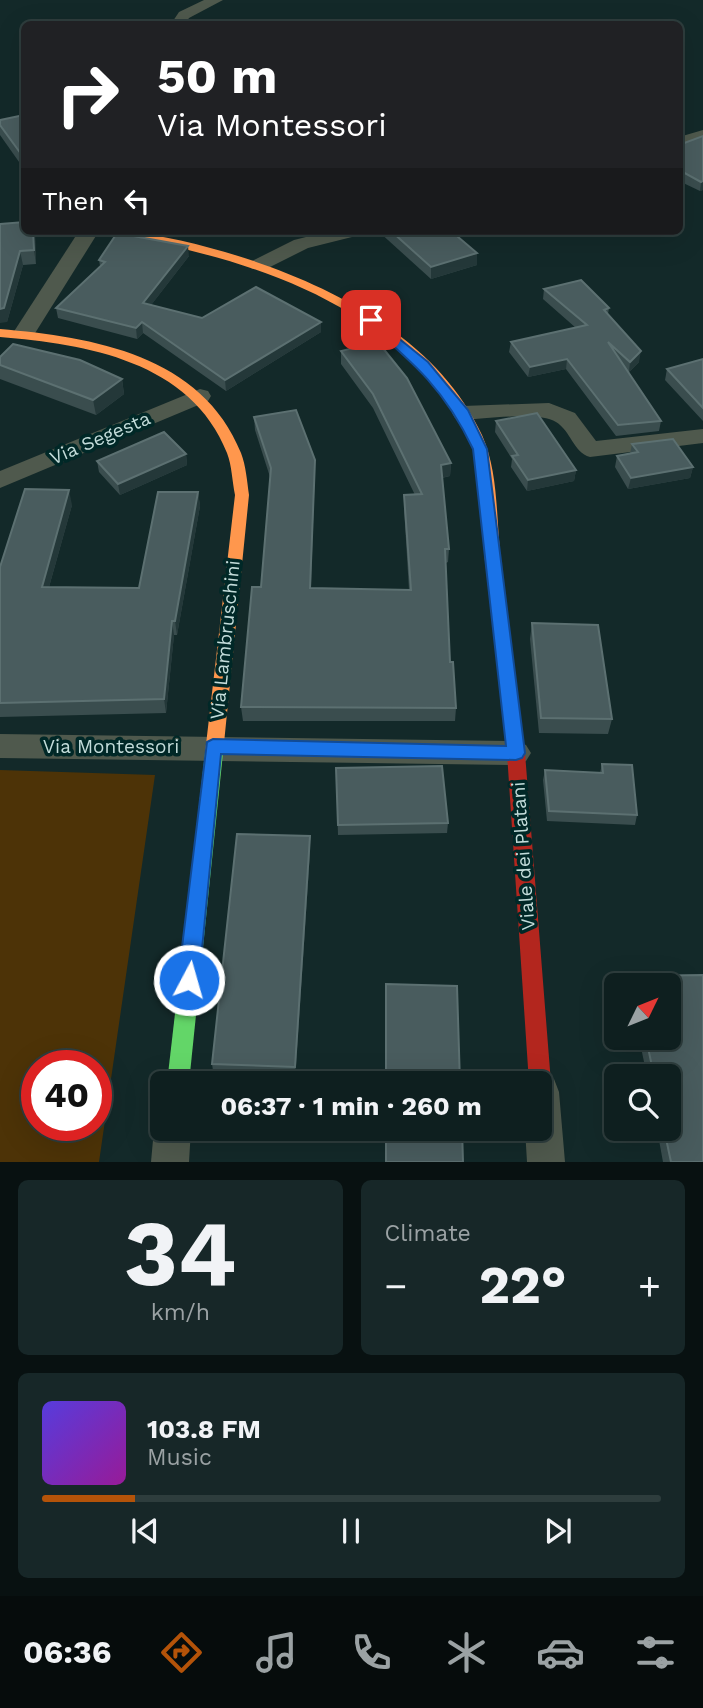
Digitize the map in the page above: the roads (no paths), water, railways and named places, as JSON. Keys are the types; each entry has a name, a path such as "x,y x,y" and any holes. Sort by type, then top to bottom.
{"street":[{"path":"180,21 184,15 216,0"},
{"path":"683,142 703,135"},
{"path":"24,334 86,235"},
{"name":"Viale dei Platani","path":"136,235 185,243 259,265 315,290 371,320 424,364 463,413 480,449 516,753 539,1071"},
{"path":"259,265 300,237 318,235"},
{"name":"Via Lambruschini","path":"0,333 87,343 141,360 175,378 200,397 222,426 240,472 242,495 179,1071"},
{"name":"Via Segesta","path":"0,480 200,397"},
{"path":"463,413 549,410 567,418 590,449 703,436"},
{"name":"Via Montessori","path":"0,746 516,753"},
{"path":"170,1162 172,1141"},
{"path":"544,1141 546,1162"}]}
